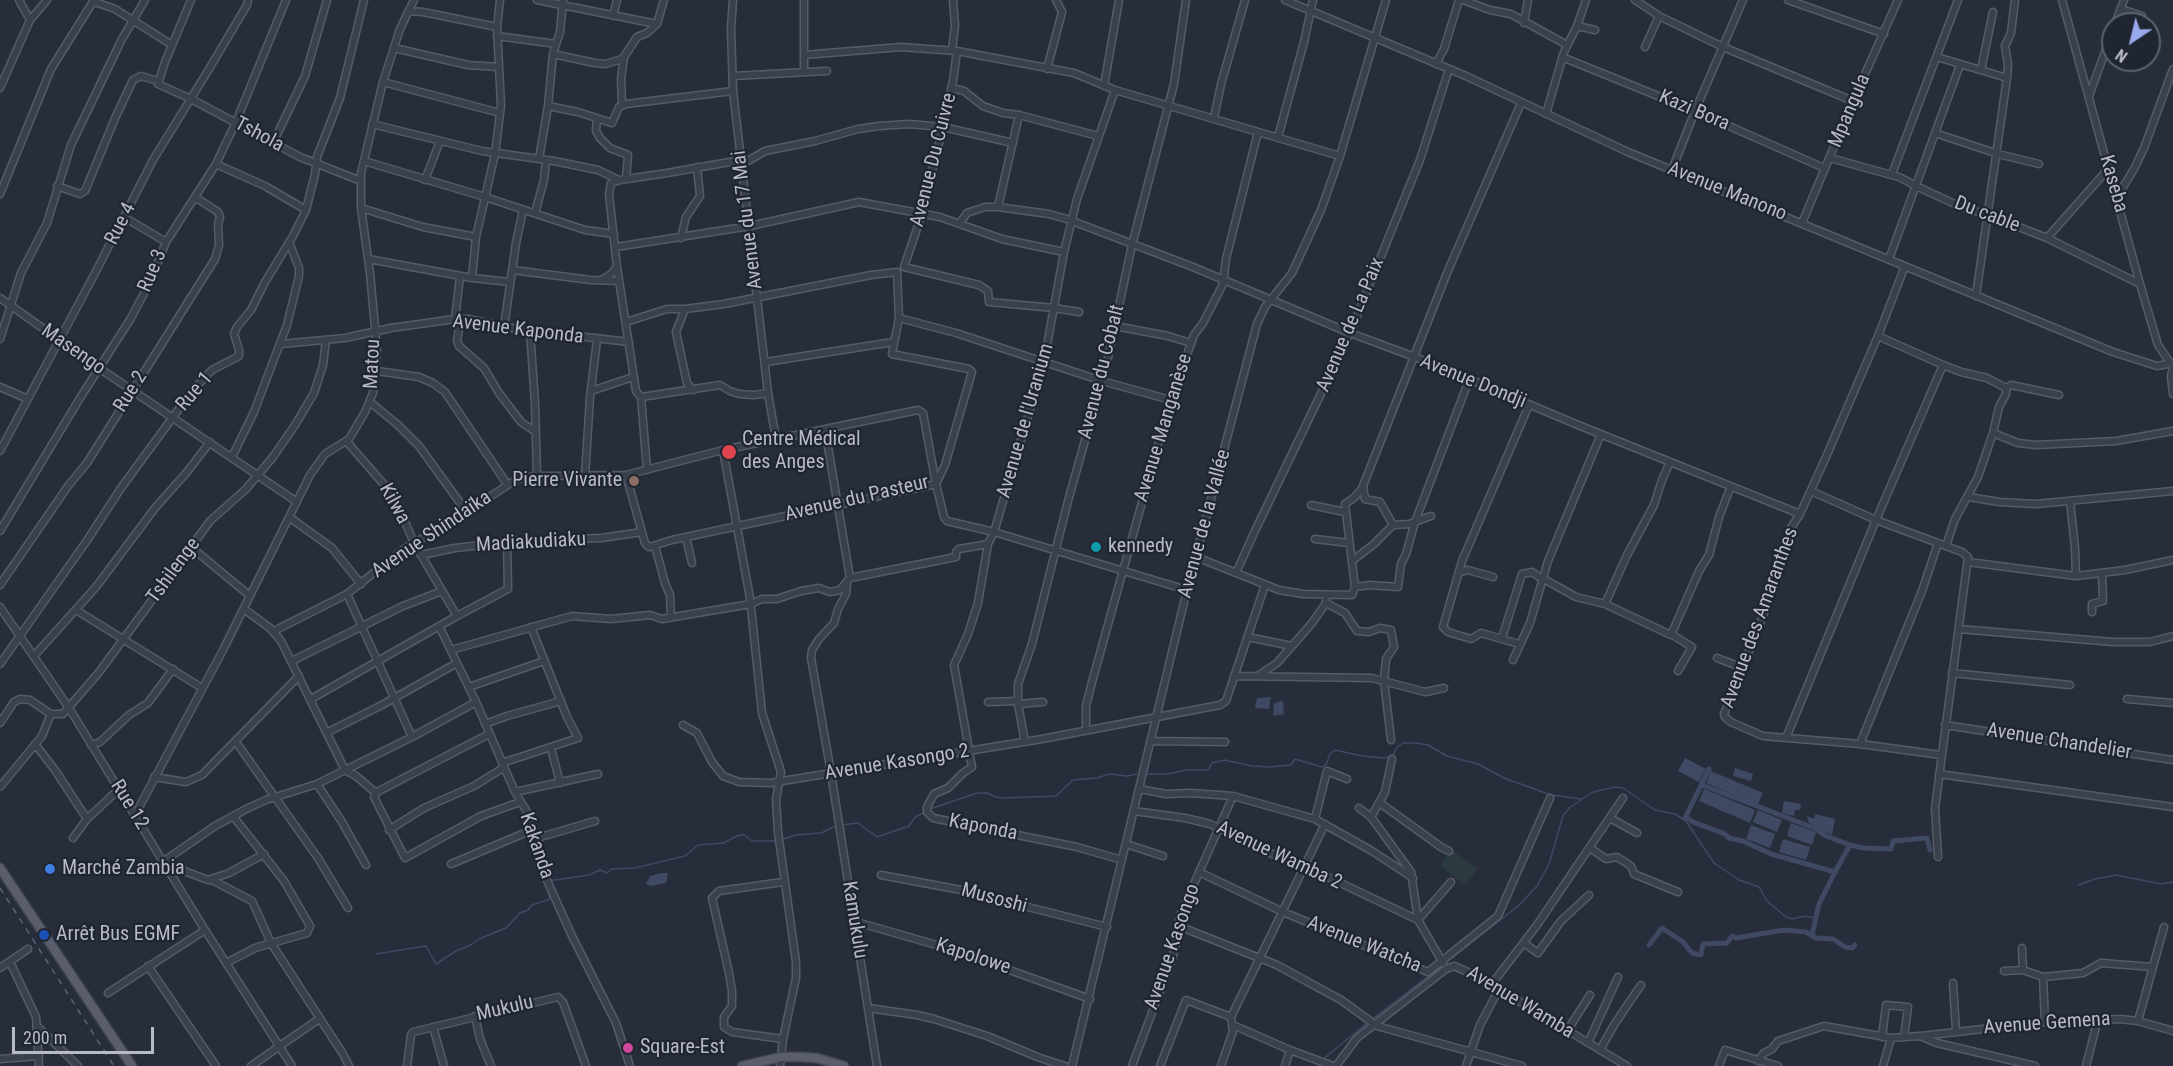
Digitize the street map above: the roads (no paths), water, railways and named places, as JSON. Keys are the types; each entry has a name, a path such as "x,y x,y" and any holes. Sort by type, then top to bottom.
{"main road":[{"path":"0,868 132,1066"},
{"path":"742,1066 817,1058 844,1066"}],"street":[{"path":"19,0 30,20"},
{"path":"0,88 30,20 47,0"},
{"path":"0,339 21,273 47,223 71,145 145,0"},
{"path":"57,186 81,194 85,191 133,80 141,76 158,83 191,0"},
{"name":"Rue 4","path":"0,451 153,160 248,0"},
{"name":"Rue 3","path":"0,531 80,398 136,311 166,242 216,164 236,122 286,0"},
{"path":"273,143 305,76 327,0"},
{"name":"Rue 1","path":"0,664 121,488 192,391 208,374 238,357 235,330 251,310 306,210 315,174 315,163 340,98 364,0"},
{"name":"Matou","path":"135,815 244,609 289,517 322,458 347,442 370,402 377,371 368,259 361,208 361,181 383,82 414,0"},
{"path":"472,278 477,237 495,154 500,113 497,27 500,0"},
{"path":"537,0 563,3 657,24"},
{"path":"613,15 617,0"},
{"path":"548,106 613,123 622,104 621,79 624,57 636,37 646,33 657,24 664,0"},
{"name":"Avenue du 17 Mai","path":"733,0 731,22 733,91 750,226 756,296 776,439"},
{"path":"804,0 804,71"},
{"name":"Avenue Du Cuivre","path":"904,267 921,213 951,88 955,50 953,0"},
{"path":"1047,69 1062,10 1056,0"},
{"path":"1104,86 1119,0"},
{"name":"Avenue du Cobalt","path":"1025,742 1017,703 1019,676 1030,651 1102,381 1132,245 1174,84 1186,0"},
{"path":"1214,118 1221,84 1245,0"},
{"name":"Avenue Manono","path":"1285,0 1449,69 1628,152 1905,267 2139,362 2157,366 2172,364"},
{"path":"1278,137 1313,0"},
{"name":"Avenue de la Vallée","path":"1072,1066 1090,999 1186,590 1257,324 1270,300 1287,281 1321,210 1340,156 1386,0"},
{"path":"1436,64 1444,49 1461,0 1490,10 1511,14 1567,45"},
{"path":"1524,23 1528,0"},
{"path":"1546,114 1562,57 1586,0"},
{"path":"1635,0 1659,16 1723,47 1852,101"},
{"path":"1672,170 1743,0"},
{"path":"1788,0 1884,34"},
{"name":"Mpangula","path":"1802,223 1852,101 1898,0"},
{"path":"1892,174 1958,0"},
{"path":"1976,296 1998,154 2007,78 2006,46 2011,33 2015,0"},
{"name":"Kaseba","path":"2062,0 2158,345 2172,364"},
{"path":"2120,12 2124,0"},
{"path":"0,194 51,69 93,2 103,4 133,20 172,45"},
{"path":"535,213 544,180 542,160 553,54 563,3"},
{"path":"2121,9 2130,12"},
{"path":"409,11 497,27"},
{"path":"1981,70 1993,12"},
{"path":"1646,47 1659,16"},
{"path":"1577,26 1595,30"},
{"path":"497,36 556,44"},
{"path":"804,55 901,47 955,50 1082,76 1115,90 1340,156"},
{"path":"394,48 473,66 500,67"},
{"path":"553,54 605,64 624,57"},
{"name":"Kazi Bora","path":"1562,57 1695,111 1824,168"},
{"path":"1937,57 2007,78"},
{"path":"1889,259 1960,64"},
{"path":"2089,97 2101,64"},
{"name":"Avenue de La Paix","path":"1236,573 1350,333 1420,160 1449,69"},
{"path":"2117,197 2140,157 2165,96 2173,69"},
{"path":"733,76 827,71"},
{"path":"383,82 500,113"},
{"name":"Tshola","path":"158,83 273,143 361,181"},
{"path":"951,88 964,91 983,106 1003,113 1019,115 1098,136"},
{"name":"Avenue de l'Uranium","path":"970,752 954,668 978,603 988,544 994,532 1044,362 1071,221 1115,90"},
{"path":"622,104 733,91"},
{"path":"2165,96 2173,98"},
{"path":"1196,557 1265,585 1303,594 1352,594 1355,586 1345,504 1355,497 1363,486 1452,263 1521,103"},
{"path":"998,207 1019,115"},
{"path":"597,118 596,131 600,138 610,148 628,155 623,179"},
{"path":"372,124 495,154 604,172 623,179"},
{"path":"768,393 739,394 720,385 641,397 636,393 617,267 609,187 611,183 741,159 748,161 765,151 869,127 899,124 943,127 1012,143"},
{"name":"Avenue Manganèse","path":"1086,730 1086,712 1090,691 1122,570 1171,400 1194,334 1203,323 1223,280 1226,259 1258,132"},
{"path":"1935,134 2039,164"},
{"path":"425,180 440,141"},
{"name":"Du cable","path":"1830,158 1892,174 1959,206 2047,238 2140,285"},
{"path":"364,161 485,197 589,232 614,234"},
{"path":"216,164 253,180 306,210"},
{"path":"681,238 686,217 700,196 697,167"},
{"path":"2047,238 2109,168"},
{"name":"Rue 2","path":"0,585 87,463 215,259 219,245 220,217 218,212 195,197"},
{"path":"616,247 750,226 854,202 865,202 921,213 960,223 1002,238 1064,252"},
{"name":"Avenue Dondji","path":"960,223 968,213 982,207 1049,214 1071,221 1174,259 1350,333 1800,514"},
{"path":"361,208 423,227 477,237"},
{"path":"504,327 523,210"},
{"path":"124,217 166,242"},
{"path":"232,457 254,412 288,325 299,276 299,268 289,242"},
{"path":"368,259 472,278 510,282"},
{"path":"601,281 617,267"},
{"path":"765,362 893,342 899,318 897,272 899,268 904,267 979,285 988,291 989,302 1078,312"},
{"path":"1800,514 1878,336 1905,267"},
{"path":"512,270 601,281 619,280"},
{"path":"626,322 667,309 685,309 897,272"},
{"path":"460,276 457,339 459,346 484,368 521,422 536,432"},
{"name":"Masengo","path":"0,298 297,502"},
{"path":"685,309 676,332 687,382 693,390"},
{"path":"899,318 956,333 1102,381 1171,400"},
{"name":"Avenue Kaponda","path":"281,344 326,340 458,319 597,340 629,342"},
{"path":"1115,326 1168,336 1191,343"},
{"path":"530,330 537,476"},
{"path":"1878,336 1943,365 1987,378 2006,388"},
{"name":"Tshilenge","path":"52,715 63,714 69,708 124,640 216,515 258,475 285,441 314,393 323,366 326,340"},
{"path":"585,476 597,340"},
{"name":"Avenue du Pasteur","path":"655,546 837,503 936,484 945,465 972,371 893,354 891,353 893,342"},
{"path":"2172,364 2173,394"},
{"path":"1786,738 1943,365"},
{"path":"377,371 419,377 445,392 507,484"},
{"path":"591,391 633,377"},
{"path":"1355,586 1398,587 1401,564 1415,522 1469,380"},
{"path":"2006,388 2011,385 2059,395"},
{"path":"0,387 28,399"},
{"path":"1946,546 1955,519 1969,497 1993,433 2006,388"},
{"path":"641,397 646,470"},
{"path":"370,402 398,424 419,446 466,511"},
{"path":"1519,644 1481,633 1473,639 1444,631 1443,627 1471,537 1528,405"},
{"name":"Avenue Shindaïka","path":"274,631 347,594 394,556 517,479 537,476 626,475 723,450 916,410 923,413 936,484"},
{"path":"825,429 849,581"},
{"path":"1993,433 2029,446 2116,441 2173,431"},
{"path":"1513,660 1530,623 1542,579 1601,434"},
{"path":"34,656 114,564 155,508 210,441"},
{"name":"Kilwa","path":"347,442 394,496 414,543 457,616"},
{"path":"723,450 751,604 762,713 781,769 776,799 779,841 796,962 796,978 780,1061"},
{"path":"1605,604 1627,555 1654,505 1670,462"},
{"path":"626,475 646,546 649,548 655,546 664,583 670,595 671,617"},
{"path":"936,484 946,520 994,532 1186,590"},
{"path":"1363,486 1365,499 1380,502 1393,525"},
{"path":"1671,634 1699,571 1709,555 1719,517 1731,486"},
{"path":"1811,491 1876,520 1964,553 1968,561 1935,812 1938,857"},
{"path":"1969,497 2026,504 2173,491"},
{"path":"2070,501 2076,576"},
{"path":"1311,505 1346,512"},
{"name":"Avenue des Amaranthes","path":"1800,514 1791,528 1763,616 1725,708 1725,717 1760,735 1860,744 1941,755"},
{"path":"1352,561 1393,525 1415,522 1431,516"},
{"path":"289,517 332,548 361,584"},
{"name":"Madiakudiaku","path":"421,555 455,548 507,542 601,538 642,532"},
{"path":"686,537 692,563"},
{"path":"1315,538 1349,543"},
{"path":"311,699 508,589 507,542"},
{"path":"1860,744 1922,591 1938,543"},
{"path":"451,650 572,616 607,619 650,615 660,619 751,604 762,599 777,599 819,588 828,592 835,591 849,581 956,557 959,549 988,544"},
{"path":"191,547 250,596"},
{"path":"1968,561 2076,576 2102,574 2173,560"},
{"path":"1459,572 1468,570 1492,578"},
{"path":"1502,638 1522,574 1532,572 1576,597 1605,604 1667,635 1671,634 1692,647 1678,671"},
{"path":"2092,612 2092,604 2103,601 2102,574"},
{"name":"Kamukulu","path":"849,581 833,625 819,639 811,654 877,1066"},
{"name":"Avenue Kasongo 2","path":"683,725 698,733 712,762 723,776 747,783 779,782 970,752 1155,719 1223,704 1265,585"},
{"path":"292,661 403,606 442,591"},
{"path":"347,594 412,737"},
{"path":"1257,676 1277,663 1292,646 1326,603 1326,595"},
{"path":"1326,603 1345,613 1357,631 1369,632 1380,628 1391,630 1394,646 1386,659 1384,681 1391,740"},
{"name":"Rue 12","path":"0,607 69,708 165,861 205,930 292,1066"},
{"path":"244,609 274,631 292,661 345,770 376,793"},
{"path":"76,610 202,688"},
{"name":"Kakanda","path":"439,626 476,702 515,792 526,810 541,867 572,936 616,1023 630,1066"},
{"path":"389,830 424,808 467,789 503,765 578,738 531,627"},
{"path":"1959,629 2113,642 2150,642 2173,636"},
{"path":"1247,637 1292,646"},
{"path":"1717,658 1741,667"},
{"path":"469,687 544,661"},
{"path":"328,732 457,663"},
{"path":"91,745 100,742 129,715 148,703 173,669"},
{"path":"1952,673 2070,685"},
{"path":"154,777 186,782 197,779 299,676"},
{"path":"1234,676 1379,678 1388,684 1425,692 1444,688"},
{"path":"0,723 14,702 20,699 30,700 52,715 44,732 0,787"},
{"path":"2127,699 2173,703"},
{"path":"485,724 561,701"},
{"path":"349,1066 271,943 252,901 212,880 192,875 165,861 214,826 258,803 317,784 476,702"},
{"path":"988,702 1043,702"},
{"name":"Avenue Chandelier","path":"1945,724 2173,760"},
{"path":"489,734 376,793 374,797 389,830 405,858 481,816 520,802"},
{"path":"1150,741 1225,742"},
{"path":"236,742 318,858 348,908"},
{"path":"34,744 55,770 87,819"},
{"path":"551,748 560,783"},
{"name":"Kaponda","path":"970,752 972,767 948,788 934,794 928,803 927,812 933,818 1077,847 1122,860"},
{"path":"1371,817 1387,786 1392,759"},
{"path":"1315,819 1327,771 1347,779"},
{"path":"515,792 598,774"},
{"path":"1939,774 2173,807"},
{"path":"317,784 366,865"},
{"path":"73,838 87,819 119,789"},
{"path":"1139,789 1166,794 1233,796 1315,819 1372,851 1413,878"},
{"name":"Avenue Kasongo","path":"1132,1066 1168,971 1181,927 1179,921 1181,913 1233,796"},
{"name":"Avenue Watcha","path":"1199,872 1283,912 1427,972 1498,916 1550,798"},
{"path":"1492,984 1524,943 1623,798"},
{"path":"1380,803 1440,847 1449,851"},
{"path":"1359,808 1371,817 1407,863 1413,878 1418,920 1446,969"},
{"name":"Avenue Wamba 2","path":"1134,811 1196,820 1218,828 1268,852 1305,866 1418,920"},
{"path":"226,963 243,952 307,933 310,926 284,881 233,816"},
{"path":"1610,818 1637,833"},
{"path":"534,838 595,821"},
{"path":"1221,1066 1233,1025 1231,1017 1325,824"},
{"path":"451,864 532,830"},
{"path":"1126,844 1163,856"},
{"path":"1590,848 1606,859 1617,857 1630,866 1636,875 1678,892"},
{"path":"212,880 264,854"},
{"name":"Musoshi","path":"881,875 961,890 1107,927"},
{"path":"783,882 719,891 712,898 732,992 732,1006 724,1017 724,1027 732,1032 783,1039"},
{"path":"1418,920 1451,882"},
{"path":"1524,943 1538,953 1561,921 1589,895"},
{"name":"Kapolowe","path":"854,921 964,953 1090,999"},
{"path":"1181,927 1261,957 1341,1000 1371,1022 1522,1066"},
{"path":"2138,1021 2164,927"},
{"path":"108,993 205,930"},
{"path":"2022,948 2023,970"},
{"path":"0,968 28,949"},
{"path":"10,962 33,1008 38,1028 39,1066"},
{"path":"2004,971 2023,970 2043,977 2083,973 2101,963 2153,967"},
{"path":"148,966 216,1066"},
{"name":"Avenue Wamba","path":"1335,1066 1371,1022 1452,966 1461,968 1492,984 1627,1066"},
{"path":"1588,1043 1618,977"},
{"path":"2043,977 2045,1022"},
{"path":"1953,983 1956,1031"},
{"path":"1600,1050 1641,986"},
{"path":"1466,1066 1480,1025 1499,989"},
{"path":"1568,1031 1590,995"},
{"name":"Mukulu","path":"408,1066 411,1033 475,1016 560,998 586,1066"},
{"path":"1160,1066 1186,1000 1231,1017"},
{"path":"1882,1037 1886,1005 1908,1007 1904,1037"},
{"path":"868,1008 934,1019 987,1036 1065,1066"},
{"path":"475,1016 490,1066"},
{"path":"251,1066 319,1019"},
{"path":"2086,1066 2098,1019"},
{"name":"Avenue Gemena","path":"1758,1061 1764,1053 1773,1049 1778,1041 1824,1026 1891,1038 2045,1022 2120,1019 2138,1021 2173,1032"},
{"path":"1233,1025 1290,1050 1335,1066"},
{"path":"433,1027 444,1066"},
{"path":"38,1028 78,1066"},
{"path":"1920,1036 1937,1043 2035,1066"},
{"path":"1883,1066 1891,1038"},
{"path":"1285,1066 1290,1050"},
{"path":"1719,1066 1725,1050 1778,1066"},
{"path":"0,1059 39,1056"}],"water":[{"path":"1271,697 1269,709 1255,708 1257,698"},
{"path":"1283,701 1284,714 1273,716 1274,703"},
{"path":"1685,758 1706,769 1699,782 1678,771"},
{"path":"1735,768 1753,774 1751,781 1733,776"},
{"path":"1711,771 1763,793 1758,805 1706,783"},
{"path":"1704,789 1755,810 1750,823 1699,801"},
{"path":"1784,801 1801,804 1800,810 1795,810 1794,816 1782,813"},
{"path":"1758,810 1782,820 1777,832 1753,822"},
{"path":"1815,814 1835,819 1832,835 1808,822 1807,816 1814,819"},
{"path":"1791,823 1816,832 1812,845 1787,836"},
{"path":"1751,825 1775,834 1770,848 1746,839"},
{"path":"1783,839 1810,847 1806,860 1779,852"},
{"path":"668,873 666,883 651,886 646,884 650,876"}],"waterway":[{"path":"1146,774 1208,770 1212,763 1225,760 1270,767 1291,765 1295,759 1322,767 1326,765 1330,754 1335,750 1385,758 1393,756 1397,747 1403,743 1416,743 1428,745 1447,756 1478,764 1504,778 1551,795 1581,799"},
{"path":"1685,818 1709,769"},
{"path":"930,809 977,793 1005,798 1056,796 1073,780 1097,778 1109,774 1127,776 1137,774"},
{"path":"1702,785 1814,828 1826,836 1850,845 1891,849 1893,841 1927,838 1930,850"},
{"path":"1447,962 1518,906 1537,886 1549,864 1563,816 1569,808 1593,792 1615,787 1623,788 1655,810 1675,814 1686,821 1714,863 1739,880 1759,887 1767,901 1786,917 1815,918"},
{"path":"841,825 858,823 877,837 909,826 915,817 926,812"},
{"path":"1686,817 1725,834 1729,838 1743,841 1771,854 1835,872 1850,845"},
{"path":"781,840 795,835 821,833 836,826"},
{"path":"549,881 589,875 600,870 607,873 612,869 635,868 685,856 698,845 723,843 739,835 744,835 752,841 776,841"},
{"path":"1812,935 1819,904 1835,872"},
{"path":"2079,885 2116,875 2161,884 2173,882"},
{"path":"376,954 426,946 436,964 479,939 506,928 520,913 528,910 532,905 550,899 547,887"},
{"path":"1649,945 1662,928 1683,942 1692,953 1701,955 1703,944 1727,943 1732,936 1736,938 1784,930 1806,932 1816,938 1833,939 1845,947 1852,948 1855,945"},
{"path":"1371,1020 1439,968"},
{"path":"1322,1060 1367,1023"}],"railway":[{"path":"0,888 114,1066"}],"place":[{"name":"Centre Médical des Anges","path":"729,452"},
{"name":"Pierre Vivante","path":"634,481"},
{"name":"kennedy","path":"1096,547"},
{"name":"Marché Zambia","path":"50,869"},
{"name":"Arrêt Bus EGMF","path":"44,935"},
{"name":"Square-Est","path":"628,1048"}]}
